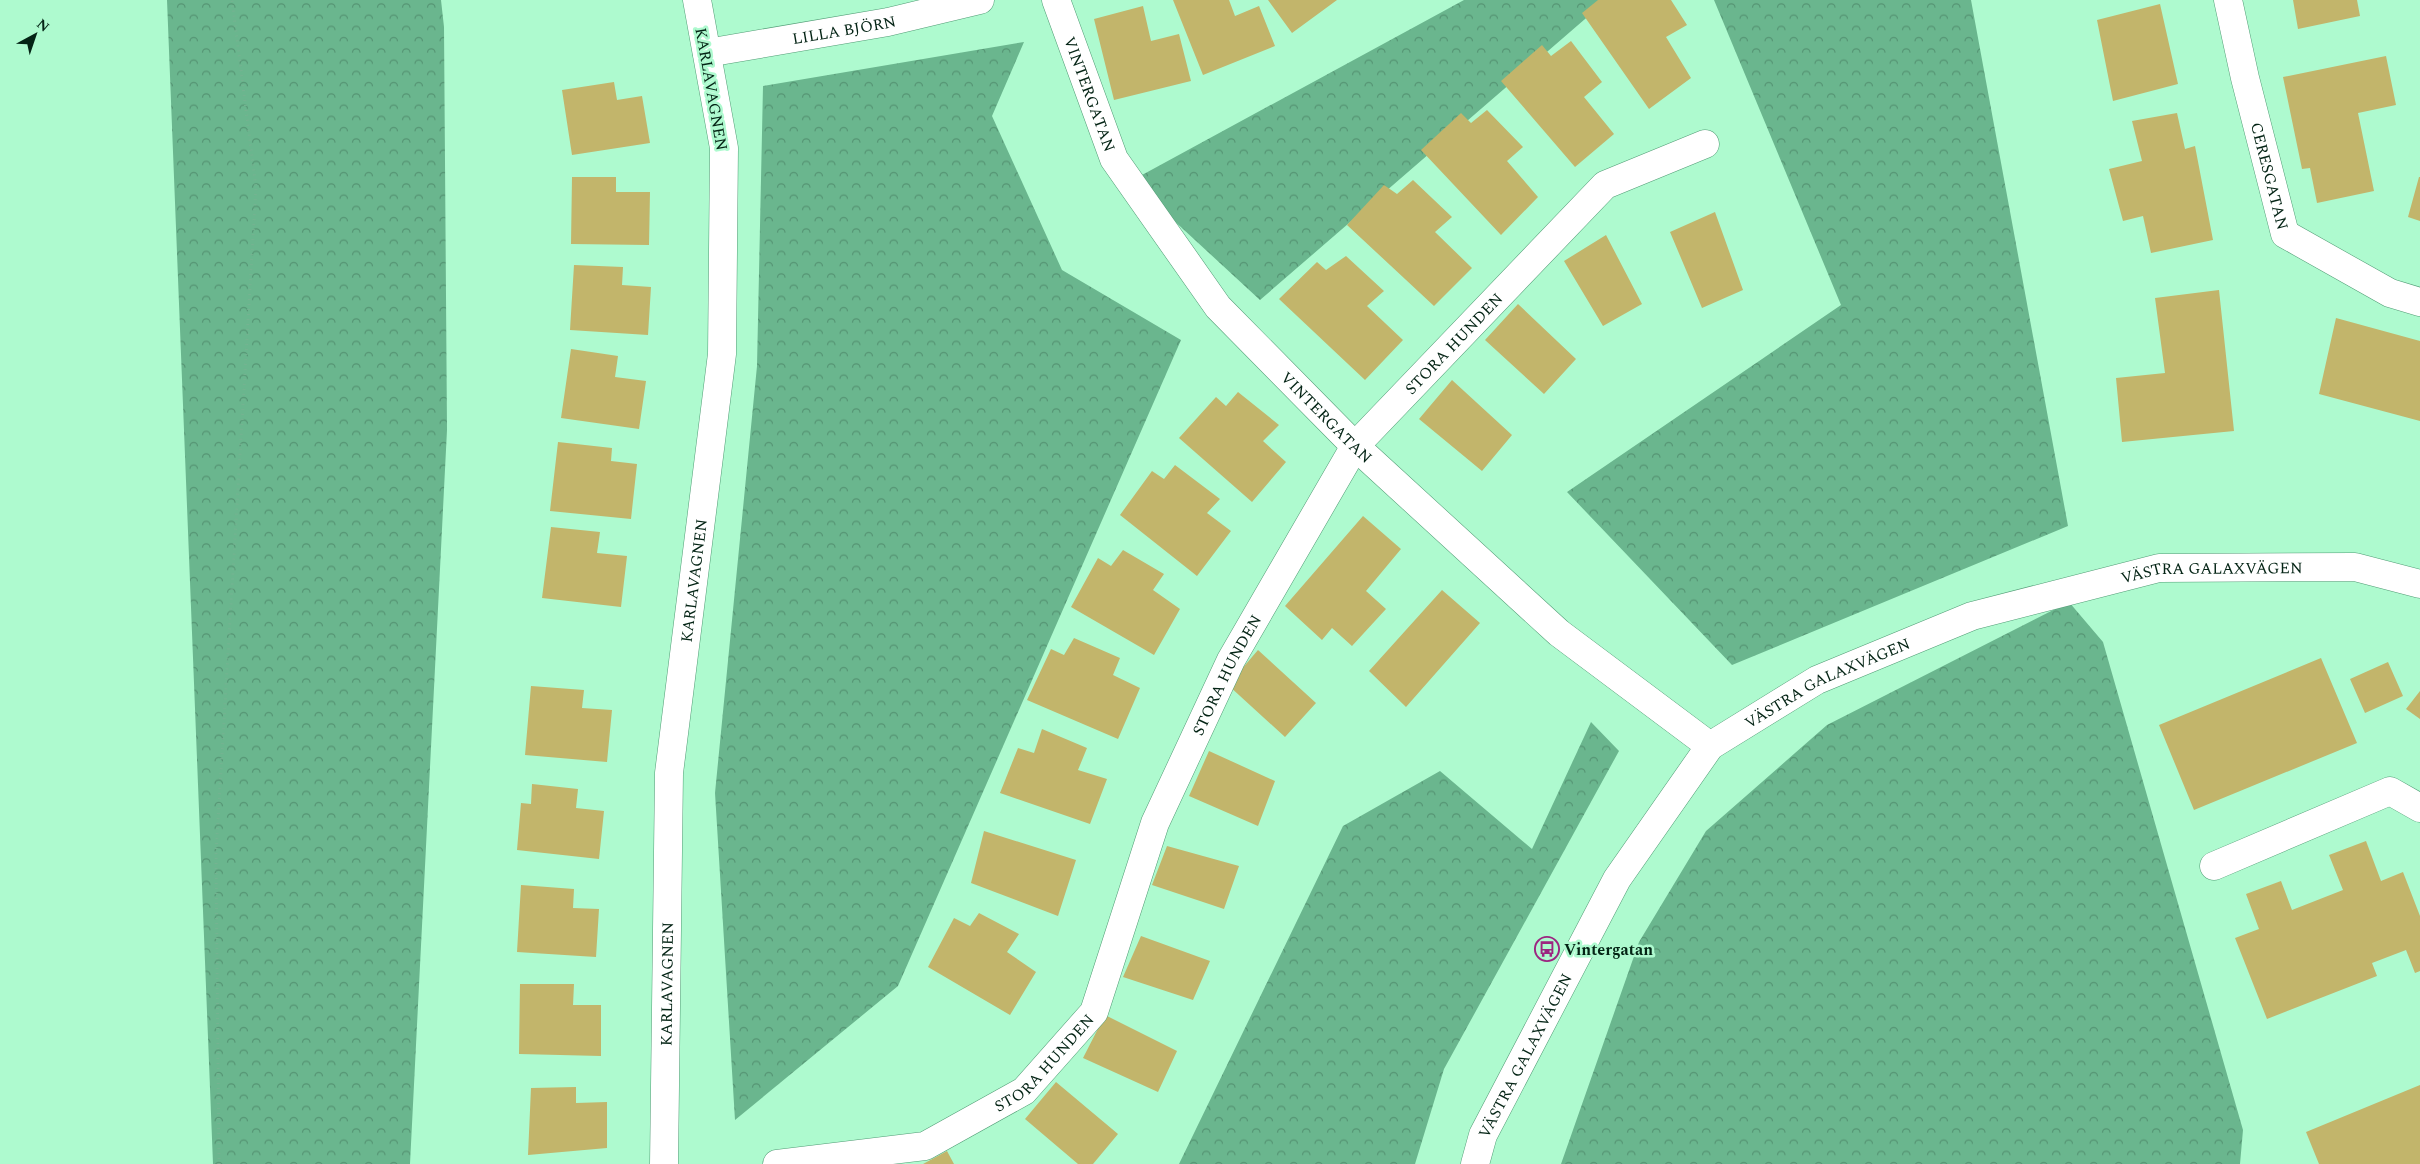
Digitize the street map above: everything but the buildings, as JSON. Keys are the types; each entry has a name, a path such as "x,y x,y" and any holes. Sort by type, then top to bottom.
{"street":[{"name":"KARLAVAGNEN","path":"664,1164 668,773 722,354 724,148 696,0"},
{"name":"LILLA BJÖRN","path":"707,53 888,22 980,0"},
{"name":"VINTERGATAN","path":"1056,0 1114,159 1218,307 1355,446 1559,633 1710,746"},
{"name":"CERESGATAN","path":"2228,0 2245,78 2285,234 2390,293 2420,302"},
{"name":"STORA HUNDEN","path":"777,1164 925,1146 1024,1091 1094,1012 1155,823 1231,660 1355,446 1605,185 1705,144"},
{"name":"VÄSTRA GALAXVÄGEN","path":"1475,1164 1483,1135 1617,878 1710,746 1817,680 1972,616 2159,568 2355,567 2420,584"},
{"path":"2214,866 2390,791 2420,808"}],"path":[{"path":"219,1164 216,854 256,188 232,0"}],"green space":[{"path":"167,0 441,0 444,27 447,430 410,1164 213,1164"},
{"path":"1464,0 1607,0 1260,300 1131,181"},
{"path":"1714,0 1971,0 2068,526 1732,665 1567,492 1841,305"},
{"path":"1024,42 992,116 1062,270 1181,340 898,986 735,1120 715,793 757,366 763,86"},
{"path":"2069,602 2103,642 2243,1130 2240,1164 1561,1164 1639,942 1706,831 1827,725"},
{"path":"1591,722 1619,751 1444,1069 1415,1164 1179,1164 1343,826 1440,771 1532,849"}],"place":[{"name":"Vintergatan","path":"1547,949"}]}
